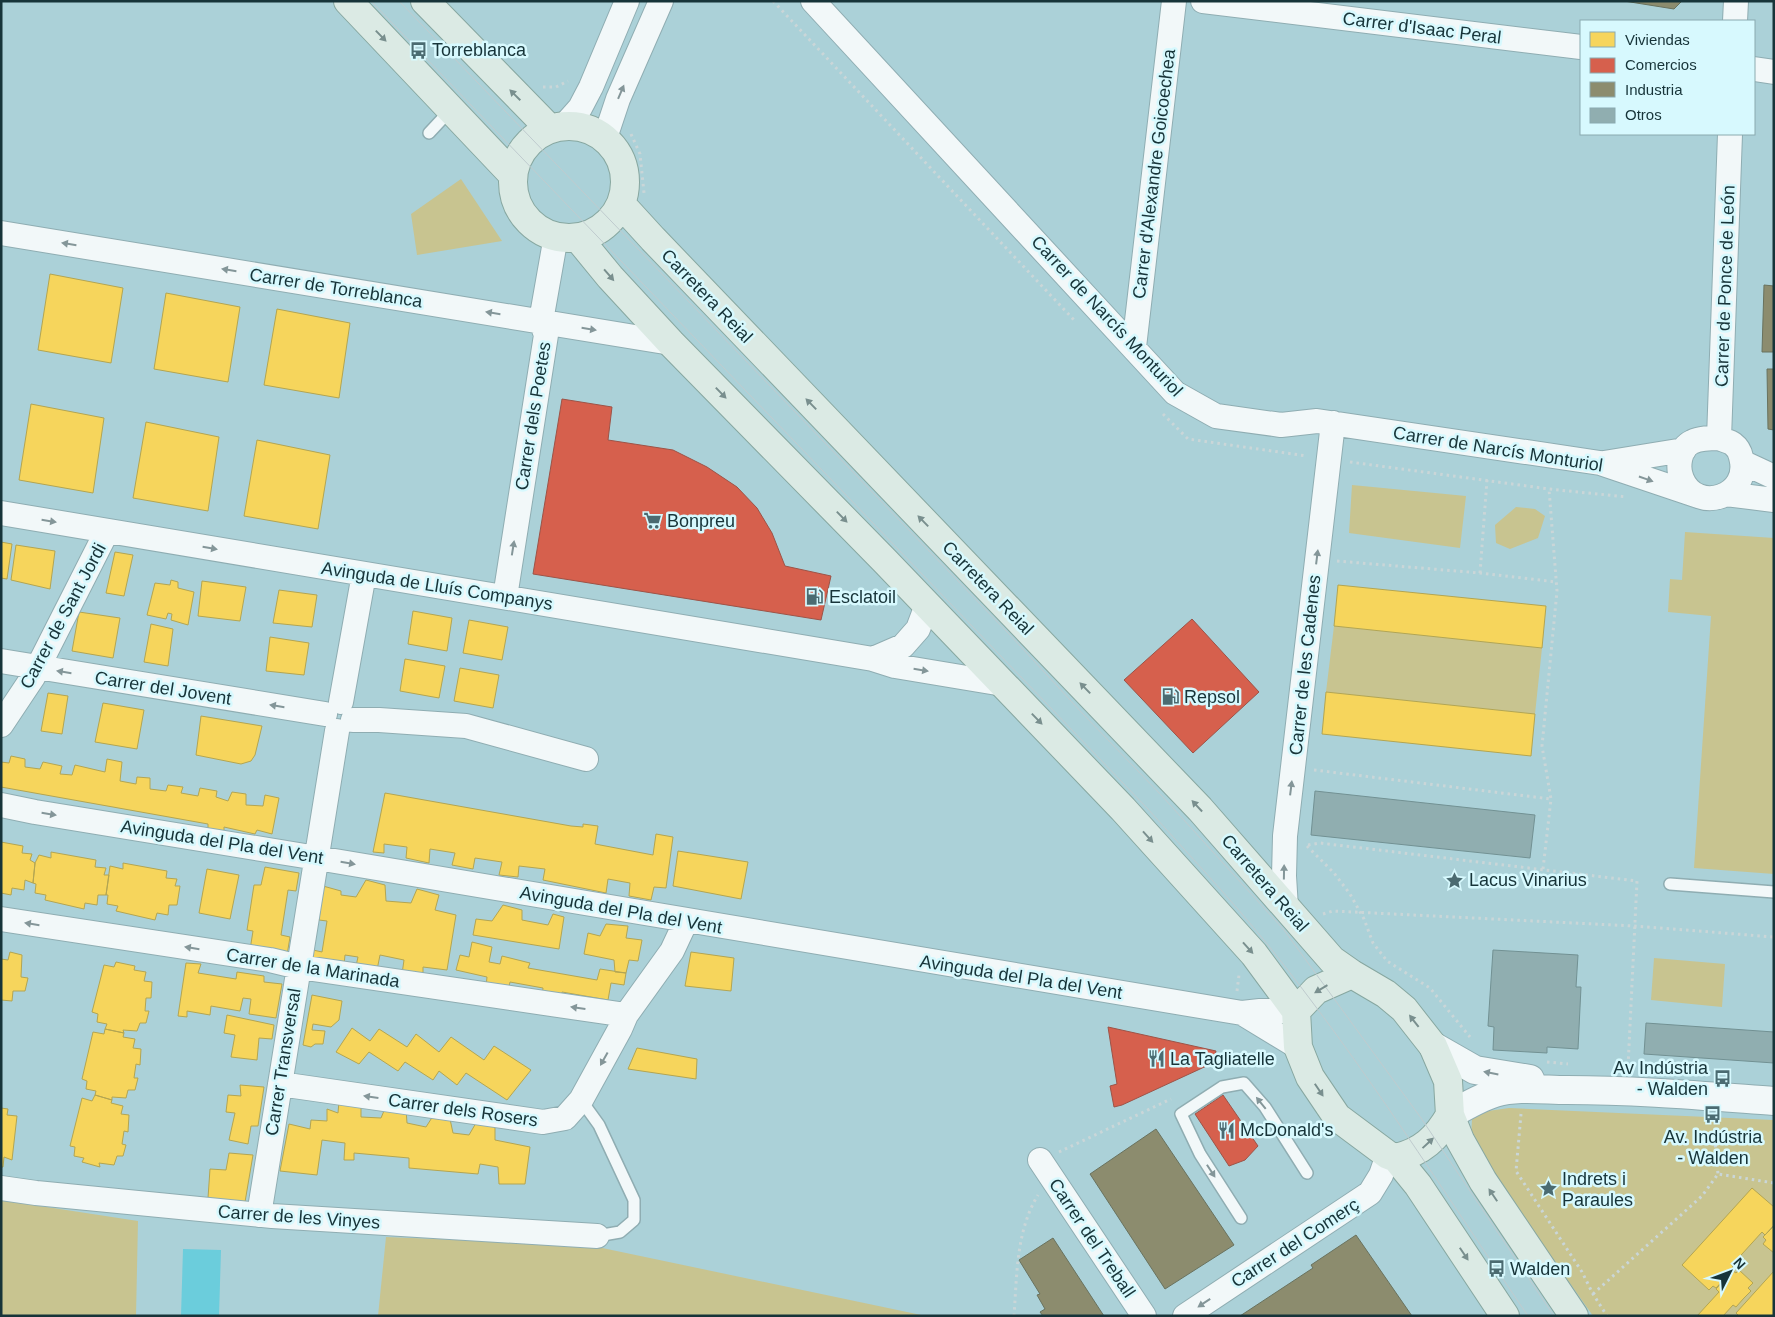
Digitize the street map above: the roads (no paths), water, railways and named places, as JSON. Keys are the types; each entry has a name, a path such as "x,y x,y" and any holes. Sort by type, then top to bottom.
{"main road":[{"path":"348,1 513,175"},
{"path":"425,1 557,127"},
{"path":"567,237 593,233 606,225 615,215 621,204 625,188 625,172 620,157 605,138 586,128 557,127 536,136 523,149 513,175 514,195 523,214 538,228 567,237 610,277 671,343 928,605 1123,809 1254,954 1296,1012"},
{"name":"Carretera Reial","path":"621,204 1200,809 1332,960 1386,994 1404,1008 1433,1046 1448,1081 1450,1115 1460,1140 1483,1181 1574,1316"},
{"path":"1352,974 1316,990 1296,1012 1287,1048 1337,1117 1392,1156 1418,1185 1505,1316"},
{"path":"1392,1156 1409,1155 1427,1144 1445,1125 1450,1115"}],"street":[{"path":"557,127 580,108 591,87 627,1"},
{"path":"605,138 618,99 661,1"},
{"name":"Carrer de Narcís Monturiol","path":"813,1 1134,346 1175,393 1216,416 1281,425 1317,421 1600,463 1698,496"},
{"name":"Carrer d'Alexandre Goicoechea","path":"1134,346 1174,1"},
{"name":"Carrer d'Isaac Peral","path":"1203,1 1580,47"},
{"path":"1735,20 1736,1"},
{"path":"1755,69 1774,72"},
{"name":"Carrer de Ponce de León","path":"1718,438 1730,135"},
{"name":"Carrer de Torreblanca","path":"1,233 671,343"},
{"name":"Carrer dels Poetes","path":"505,597 546,335 541,322 567,237"},
{"name":"Carrer de les Cadenes","path":"1291,914 1284,876 1286,836 1333,423"},
{"path":"1718,438 1734,445 1740,452 1742,472 1739,481 1734,489 1717,498 1698,496 1689,490 1682,481 1679,470 1680,460 1690,442 1718,438"},
{"path":"1600,463 1684,450"},
{"path":"1742,462 1774,476"},
{"path":"1726,494 1774,500"},
{"name":"Avinguda de Lluís Companys","path":"1,513 873,659 895,666 1003,684"},
{"name":"Carrer de Sant Jordi","path":"1,725 38,668 107,531"},
{"name":"Carrer Transversal","path":"259,1215 298,967 364,574"},
{"path":"873,659 903,646 918,629 928,605"},
{"name":"Carrer del Jovent","path":"1,661 339,717 466,726 586,759"},
{"name":"Avinguda del Pla del Vent","path":"1,805 45,814 686,921 1251,1012 1296,1012"},
{"name":"Carrer de la Marinada","path":"1,919 270,960 298,967 626,1015"},
{"name":"Carrer dels Rosers","path":"280,1084 543,1122 565,1118 581,1100 626,1015 672,951 686,921"},
{"path":"1251,1012 1269,994 1268,972"},
{"name":"Avinguda del Pla del Vent","path":"1251,1012 1287,1048"},
{"path":"1433,1046 1475,1070 1522,1078 1626,1090"},
{"path":"1450,1115 1476,1100 1496,1092 1522,1089 1626,1090 1774,1101"},
{"name":"Carrer del Comerç","path":"1185,1316 1370,1193 1392,1156"},
{"name":"Carrer del Treball","path":"1045,1168 1144,1316"},
{"name":"Carrer de les Vinyes","path":"1,1188 36,1194 259,1215 597,1236"}],"lane":[{"path":"429,133 453,111"},
{"path":"1670,884 1774,892"},
{"path":"1242,1218 1200,1154 1181,1114 1222,1087 1244,1083 1265,1107 1308,1173"},
{"path":"581,1100 599,1125 634,1200 634,1220 620,1232 597,1236"}],"water":[{"path":"183,1249 221,1250 219,1316 181,1316"}],"tram line":[{"path":"371,1 1148,809 1224,893 1268,945 1337,1035 1528,1316"},
{"path":"399,1 1009,634 1162,796 1284,930 1421,1118 1554,1316"}],"place":[{"name":"Torreblanca","path":"418,50"},
{"name":"Bonpreu","path":"653,521"},
{"name":"Esclatoil","path":"815,597"},
{"name":"Repsol","path":"1170,697"},
{"name":"Lacus Vinarius","path":"1455,880"},
{"name":"La Tagliatelle","path":"1156,1059"},
{"name":"Av Indústria - Walden","path":"1722,1078"},
{"name":"Av. Indústria - Walden","path":"1713,1114"},
{"name":"McDonald's","path":"1226,1130"},
{"name":"Indrets i Paraules","path":"1548,1189"},
{"name":"Walden","path":"1496,1269"}]}
